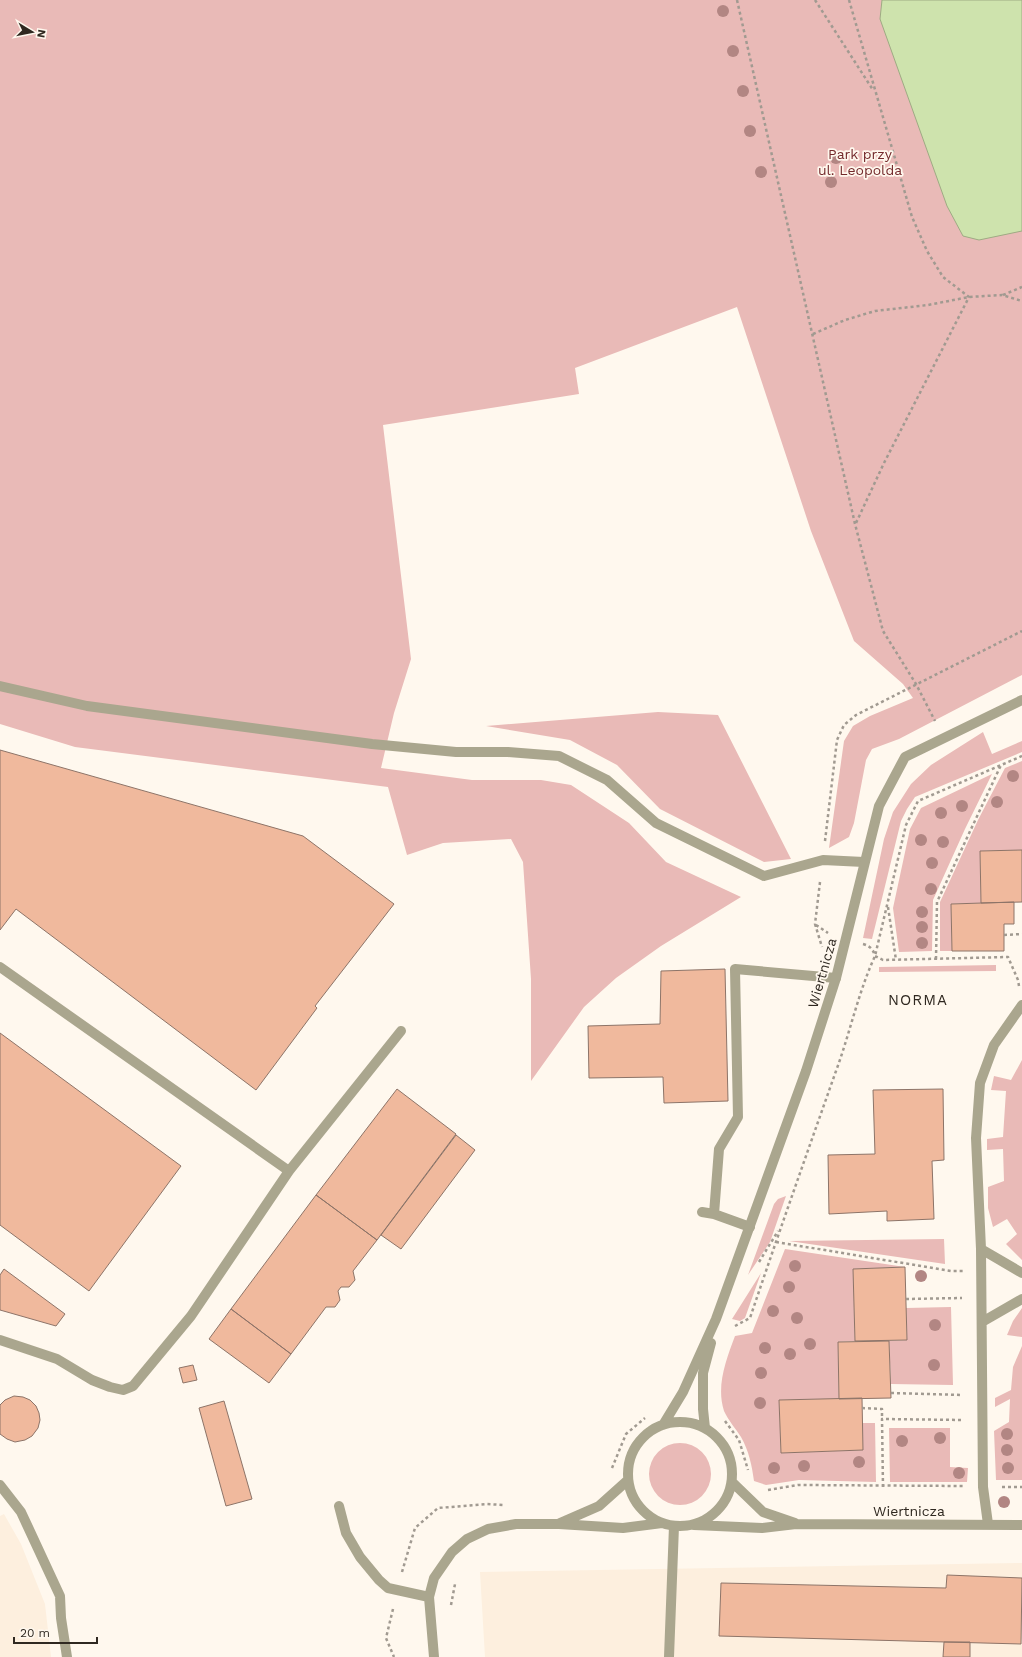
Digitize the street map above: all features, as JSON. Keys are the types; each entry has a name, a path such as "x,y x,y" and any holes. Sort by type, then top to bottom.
{"street":[{"path":"0,686 87,706 372,744 456,752 508,752 559,756 607,780 656,823 764,876 823,860 864,862"},
{"name":"Wiertnicza","path":"663,1425 683,1392 716,1319 806,1071 836,978 879,806 905,757 1022,700"},
{"path":"0,968 289,1171"},
{"path":"714,1214 720,1149 738,1117 735,969 836,978"},
{"path":"988,1524 983,1487 982,1272 976,1138 980,1084 994,1045 1022,1005"},
{"path":"0,1340 57,1359 92,1380 110,1387 123,1390 133,1386 192,1316 289,1171 401,1031"},
{"path":"702,1212 714,1214 750,1227"},
{"path":"981,1249 1022,1273"},
{"path":"982,1322 1022,1298"},
{"name":"Wiertnicza","path":"705,1428 703,1409 703,1373 716,1319"},
{"path":"677,1422 691,1423 705,1428 718,1438 727,1450 732,1466 732,1482 725,1500 712,1516 694,1525 674,1526 662,1523 646,1514 634,1498 628,1480 630,1463 636,1446 648,1434 663,1425 677,1422"},
{"path":"559,1524 599,1506 628,1480"},
{"name":"Wiertnicza","path":"732,1482 764,1512 796,1524"},
{"path":"0,1485 21,1512 60,1596 61,1618 67,1657"},
{"path":"339,1506 346,1532 360,1557 379,1580 388,1588 429,1597"},
{"path":"434,1657 429,1597 434,1578 452,1552 467,1539 488,1529 516,1524 559,1524 623,1528 662,1523"},
{"name":"Wiertnicza","path":"694,1525 762,1528 796,1524 1022,1525"},
{"path":"669,1657 674,1526"}],"path":[{"path":"737,0 856,524 883,631 930,709 943,739"},
{"path":"814,0 875,92"},
{"path":"848,0 912,217 927,251 943,277 969,297"},
{"path":"1002,296 1022,287"},
{"path":"813,334 845,320 875,311 928,305 969,297 1002,296 1022,300"},
{"path":"856,524 884,463 969,297"},
{"path":"835,936 815,924 837,740 840,731 850,719 856,715 1022,632"},
{"path":"716,1319 734,1326 750,1318 846,1044 866,975 875,956 906,824 918,801 1022,756"},
{"path":"936,959 937,902 1001,765"},
{"path":"888,904 896,960"},
{"path":"1004,935 1022,934"},
{"path":"861,944 872,949 875,956 883,960 1008,957 1018,980 1022,1005"},
{"path":"776,1242 951,1271 982,1272"},
{"path":"906,1299 982,1297"},
{"path":"891,1393 983,1395"},
{"path":"862,1408 882,1409 883,1487"},
{"path":"611,1468 626,1434 649,1415"},
{"path":"721,1416 739,1440 749,1476"},
{"path":"882,1419 982,1420"},
{"path":"752,1502 762,1491 798,1485 883,1487 1022,1487"},
{"path":"394,1657 386,1638 397,1591 415,1528 438,1508 487,1504 510,1505"},
{"path":"450,1608 456,1580"}],"shaded area":[{"path":"882,0 1022,0 1022,231 979,240 963,236 947,206 880,19"},
{"path":"4,1514 21,1544 45,1604 51,1657 0,1657 0,1516"},
{"path":"1022,1563 1022,1657 485,1657 480,1572"}],"green space":[{"name":"Park przy ul. Leopolda","path":"0,0 1022,0 1022,675 899,739 872,749 866,760 854,823 849,837 829,848 844,741 853,726 870,716 913,698 903,684 854,641 811,531 737,307 575,368 579,394 383,425 411,659 394,713 381,768 472,780 541,780 571,785 629,823 666,862 741,897 661,946 616,978 584,1007 531,1081 531,979 523,862 511,839 443,843 407,855 388,787 75,747 0,724"},
{"path":"658,712 718,715 791,859 764,862 660,809 617,765 570,740 486,726"},
{"path":"983,732 992,754 1022,741 1022,752 915,797 901,821 872,939 863,938 884,839 893,812 911,784 931,765"},
{"path":"1022,761 1022,850 980,851 981,903 951,904 952,951 940,951 940,902 978,820 1005,768"},
{"path":"992,774 933,900 932,951 899,952 893,908 910,829 921,808"},
{"path":"996,965 996,971 879,972 879,967"},
{"path":"1022,1060 1022,1260 1006,1244 1017,1234 1007,1219 993,1227 988,1208 988,1187 1004,1181 1003,1149 987,1150 987,1139 1003,1137 1006,1091 991,1090 994,1076 1011,1080"},
{"path":"786,1196 770,1242 748,1275 774,1204 778,1199"},
{"path":"944,1239 945,1264 789,1241"},
{"path":"785,1249 905,1267 854,1269 855,1341 838,1342 839,1399 779,1400 781,1453 862,1450 862,1423 875,1423 876,1482 799,1480 766,1485 754,1481 746,1448 741,1437 724,1411 721,1392 723,1373 728,1354 735,1336 752,1333"},
{"path":"761,1273 745,1318 740,1321 732,1319"},
{"path":"951,1307 953,1385 891,1384 889,1341 907,1340 906,1308"},
{"path":"1022,1308 1022,1337 1007,1335 1013,1321"},
{"path":"1022,1346 1022,1480 996,1480 994,1431 1009,1422 1010,1399 995,1407 995,1398 1011,1390 1013,1367"},
{"path":"889,1428 950,1428 950,1467 968,1468 967,1482 890,1482"},
{"path":"680,1443 692,1446 702,1452 708,1462 711,1474 708,1486 702,1496 692,1502 680,1505 668,1502 658,1496 652,1486 649,1474 652,1462 658,1452 668,1446"}],"building":[{"path":"0,750 303,836 394,904 315,1006 317,1008 256,1090 16,909 0,930"},
{"path":"1022,850 1022,902 981,903 980,851"},
{"path":"1014,902 1014,924 1004,924 1004,951 952,951 951,904"},
{"path":"725,969 728,1101 664,1103 663,1077 589,1078 588,1026 660,1024 661,971"},
{"path":"0,1033 181,1166 89,1291 0,1225"},
{"path":"397,1089 456,1134 377,1240 316,1195"},
{"path":"943,1089 944,1160 932,1161 934,1219 887,1221 887,1211 829,1214 828,1155 875,1154 873,1090"},
{"path":"456,1135 475,1150 401,1249 381,1235"},
{"path":"316,1195 377,1240 353,1271 355,1280 349,1287 341,1287 338,1291 340,1300 335,1307 326,1307 291,1354 231,1309"},
{"path":"905,1267 907,1340 855,1341 853,1269"},
{"path":"4,1269 65,1314 56,1326 0,1310 0,1275"},
{"path":"231,1309 291,1354 269,1383 209,1339"},
{"path":"889,1341 891,1398 839,1399 838,1342"},
{"path":"193,1365 197,1380 183,1383 179,1368"},
{"path":"14,1396 23,1397 30,1400 36,1406 40,1420 38,1428 32,1436 25,1440 15,1442 0,1434 0,1405 5,1400"},
{"path":"862,1398 863,1450 781,1453 779,1400"},
{"path":"224,1401 252,1499 226,1506 199,1408"},
{"path":"947,1575 1022,1578 1021,1644 719,1636 721,1583 946,1588"},
{"path":"944,1642 970,1642 970,1657 943,1657"}],"district":[{"name":"NORMA","path":"918,1000"}]}
